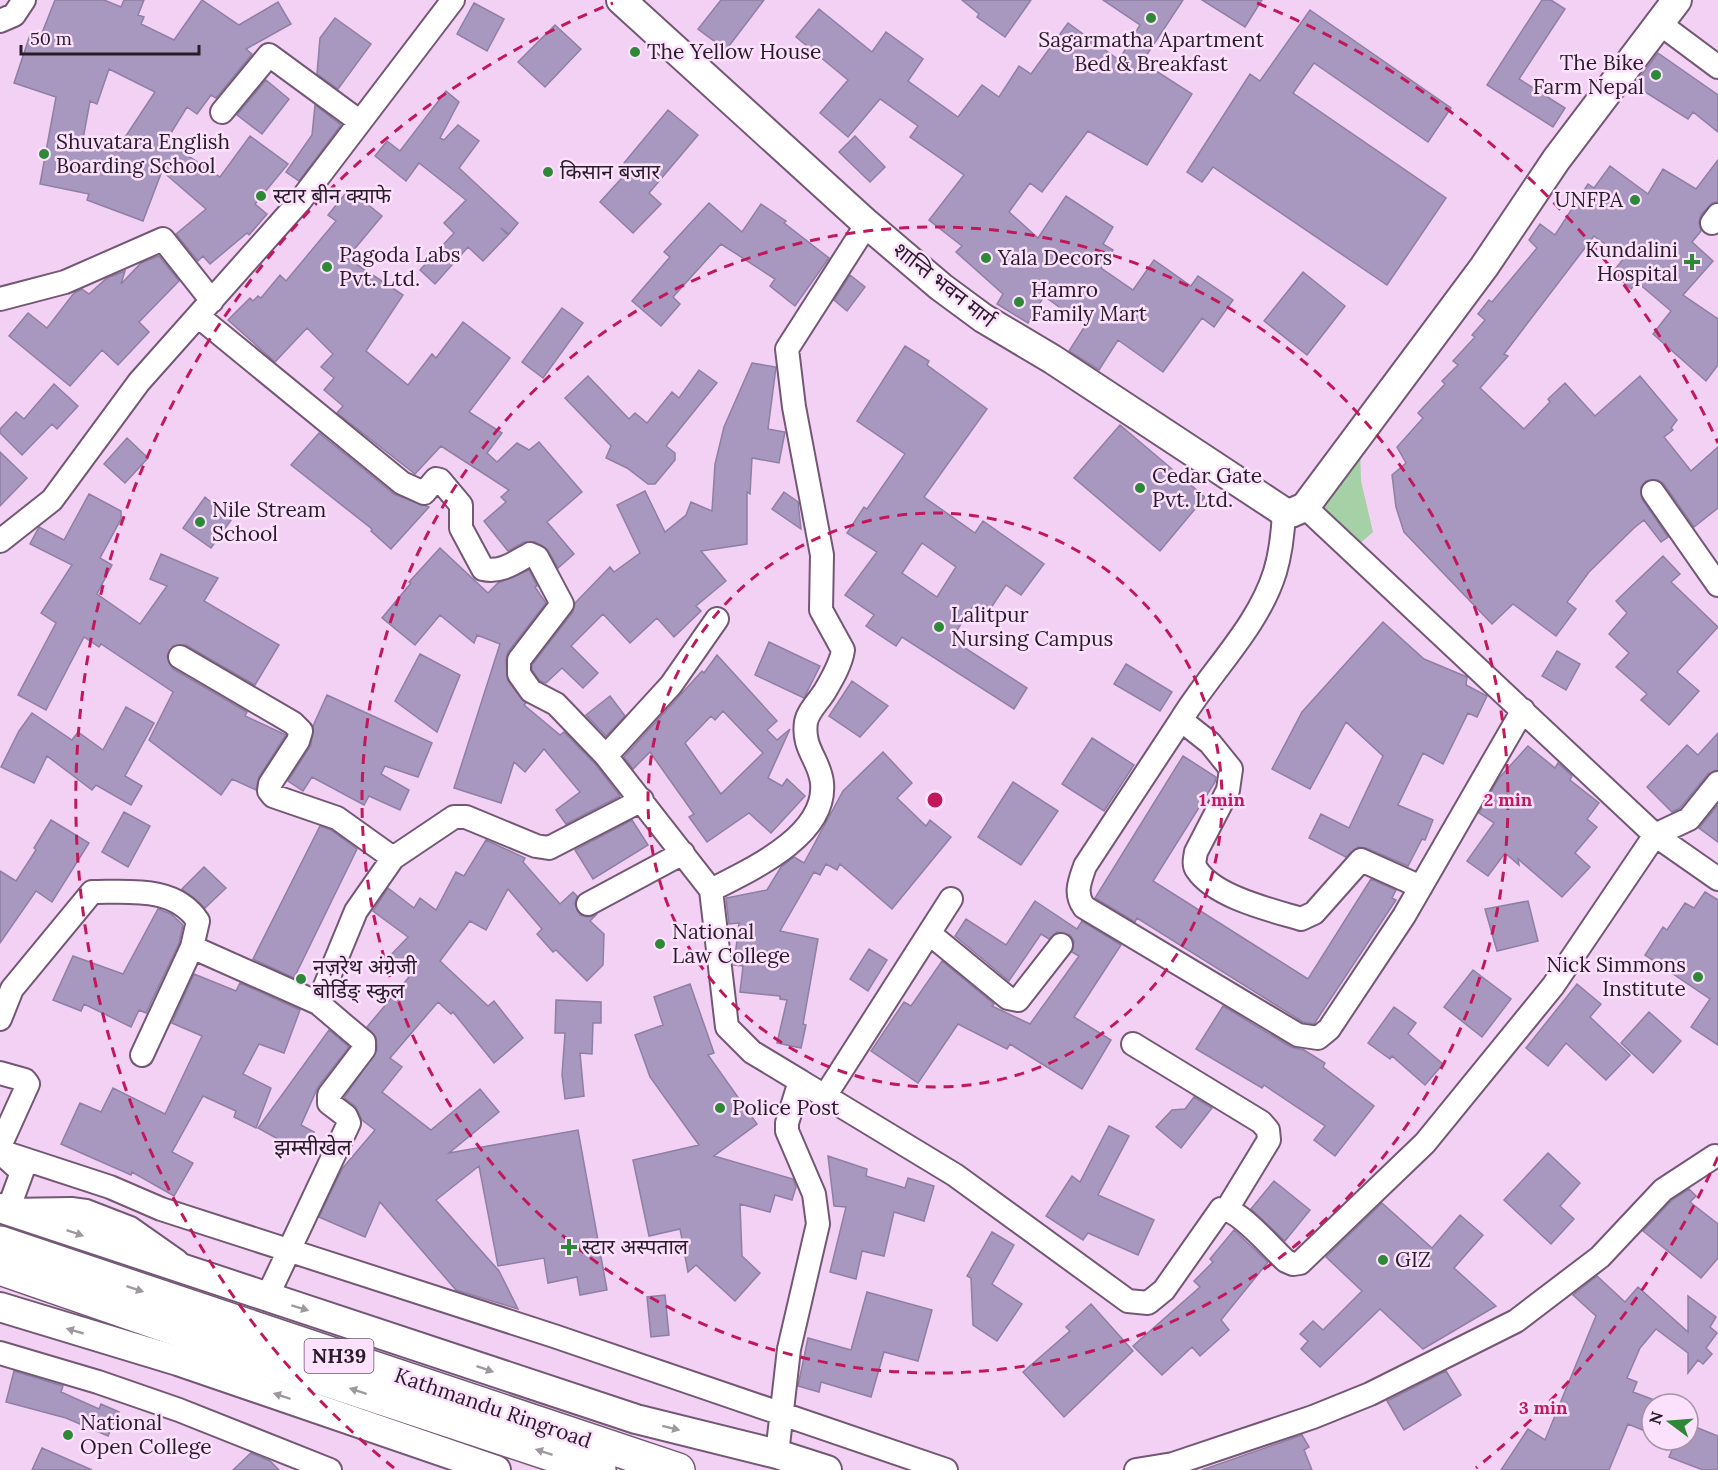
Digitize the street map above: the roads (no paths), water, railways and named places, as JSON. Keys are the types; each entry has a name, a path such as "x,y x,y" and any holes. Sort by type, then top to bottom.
{"highway":[{"name":"Kathmandu Ringroad","path":"0,1243 678,1470"},
{"name":"Kathmandu Ringroad","path":"0,1269 440,1434 599,1470"}],"main road":[{"name":"शान्ति भवन मार्ग","path":"621,0 867,224 941,287 983,318 1295,510"},
{"path":"1295,510 1484,267 1556,160 1677,0"},
{"path":"4,1209 267,1297 394,1336 636,1419 777,1454 827,1470"},
{"path":"0,1307 160,1356 440,1434 496,1470"},
{"path":"380,1369 394,1336"}],"street":[{"path":"0,21 14,15 24,0"},
{"path":"0,541 52,500 139,382 300,201 453,0"},
{"path":"1659,23 1718,67"},
{"path":"222,112 269,55 359,121"},
{"path":"711,890 774,857 810,822 822,803 822,780 808,750 805,734 807,718 825,691 843,650 821,610 822,555 794,407 788,349 867,224"},
{"path":"0,299 65,282 163,239 205,308 402,483 424,493 436,479 440,480 461,505 461,528 483,569 492,571 504,568 530,554 537,557 562,604 519,660 519,674 531,691 556,704 606,756 711,890 727,1028 752,1052 955,1175 1128,1301 1148,1303 1164,1290 1221,1209 1227,1209 1248,1225 1286,1261 1293,1264 1300,1263 1425,1143 1553,986 1655,835 1689,819 1718,783"},
{"path":"1653,492 1718,585"},
{"path":"1523,710 1421,887 1329,1029 1318,1038 1298,1035 1084,907 1079,900 1077,889 1085,866 1259,605 1274,574 1295,510 1473,662 1655,835 1718,879"},
{"path":"606,756 671,685 717,619"},
{"path":"180,657 292,723 301,731 298,741 270,783 269,791 273,796 337,818 393,858"},
{"path":"1181,720 1210,743 1231,770 1228,790 1196,852 1194,863 1197,870 1219,890 1261,907 1301,919 1314,914 1361,860 1421,887"},
{"path":"318,1003 356,911 393,858 454,817 466,817 543,848 582,832 642,800"},
{"path":"588,904 683,853"},
{"path":"0,1019 12,988 92,892 143,892 168,896 189,907 198,921 192,947 142,1055"},
{"path":"825,1096 951,899"},
{"path":"930,934 1008,998 1018,1000 1061,945"},
{"path":"192,947 318,1003 365,1045 329,1095 329,1103 346,1116 349,1123 288,1248 267,1297"},
{"path":"1133,1044 1261,1122 1268,1130 1269,1140 1227,1209"},
{"path":"0,1073 25,1080 28,1084 0,1146"},
{"path":"777,1454 789,1349 818,1224 814,1194 787,1131 787,1123 800,1081"},
{"path":"0,1152 110,1187 161,1209 288,1248 946,1470"},
{"path":"0,1152 22,1172 4,1209"},
{"path":"1136,1470 1173,1464 1313,1417 1380,1389 1516,1321 1600,1257 1664,1190 1714,1156"},
{"path":"0,1353 98,1382 179,1410 330,1470"}],"place":[{"name":"Sagarmatha Apartment Bed & Breakfast","path":"1151,18"},
{"name":"The Yellow House","path":"635,52"},
{"name":"The Bike Farm Nepal","path":"1656,75"},
{"name":"Shuvatara English Boarding School","path":"44,154"},
{"name":"किसान बजार","path":"548,172"},
{"name":"स्टार बीन क्याफे","path":"261,196"},
{"name":"UNFPA","path":"1635,200"},
{"name":"Yala Decors","path":"986,258"},
{"name":"Kundalini Hospital","path":"1692,262"},
{"name":"Pagoda Labs Pvt. Ltd.","path":"327,267"},
{"name":"Hamro Family Mart","path":"1019,302"},
{"name":"Cedar Gate Pvt. Ltd.","path":"1140,488"},
{"name":"Nile Stream School","path":"200,522"},
{"name":"Lalitpur Nursing Campus","path":"939,627"},
{"name":"National Law College","path":"660,944"},
{"name":"Nick Simmons Institute","path":"1698,977"},
{"name":"नज़रेथ अंग्रेजी बोर्डिङ् स्कुल","path":"301,979"},
{"name":"Police Post","path":"720,1108"},
{"name":"स्टार अस्पताल","path":"569,1247"},
{"name":"GIZ","path":"1383,1260"},
{"name":"National Open College","path":"68,1435"}],"district":[{"name":"झम्सीखेल","path":"313,1147"}]}
